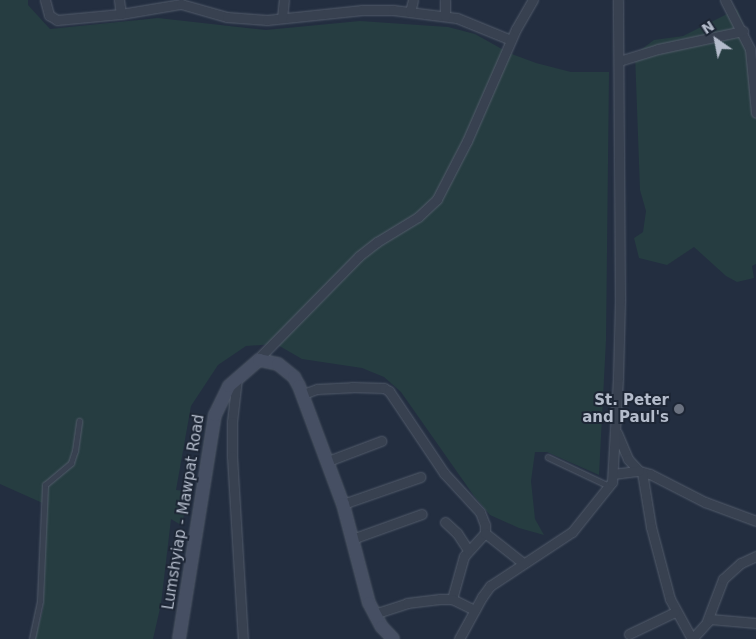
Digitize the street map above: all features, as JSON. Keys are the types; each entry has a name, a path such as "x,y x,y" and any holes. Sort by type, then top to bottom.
{"street":[{"path":"45,0 50,15 57,20 121,14 181,2 207,13 240,19 267,20 362,10 410,12 445,16 475,24 511,40"},
{"path":"119,0 121,14"},
{"path":"282,18 284,0"},
{"path":"410,12 413,0"},
{"path":"445,0 445,16"},
{"name":"Lumshyiap - Mawpat Road","path":"179,639 211,428 224,392 350,264 377,242 418,217 437,199 462,150 511,40 533,0"},
{"path":"459,639 490,586 572,532 609,486 613,474 620,300 618,0"},
{"path":"725,0 749,36 756,113"},
{"path":"619,61 658,49 749,36"},
{"path":"252,364 259,360 278,364 294,377 303,394 343,504 369,603 374,614 393,639"},
{"path":"237,378 232,422 232,456 243,639"},
{"path":"303,394 317,389 352,387 384,388 389,391 444,473 480,512 485,525 485,533 468,550 461,564 452,600"},
{"path":"616,430 628,459 640,471 705,502 756,520"},
{"path":"328,461 381,441"},
{"path":"613,474 640,471"},
{"path":"640,471 655,546 675,612 692,639 707,621 723,579 741,563 756,556"},
{"path":"343,504 420,477"},
{"path":"352,539 422,514"},
{"path":"445,522 457,533 468,550"},
{"path":"485,533 523,564"},
{"path":"374,614 407,603 452,600 475,610"},
{"path":"629,634 675,612"},
{"path":"707,621 713,618 756,623"}],"lane":[{"path":"32,639 40,601 46,485 74,458 79,421"},
{"path":"548,457 609,486"}],"green space":[{"path":"0,0 28,0 28,5 50,29 158,18 266,30 360,21 448,27 475,34 509,53 536,63 571,72 609,72 606,340 599,475 547,452 535,452 531,481 535,519 544,535 519,528 490,515 474,496 401,392 384,377 362,368 302,359 276,344 246,346 218,365 191,406 176,490 186,491 186,509 181,525 171,519 161,604 153,639 35,639 43,609 47,505 0,484"},
{"path":"737,9 743,23 756,101 756,264 752,266 754,278 737,282 726,276 694,247 667,265 639,258 634,238 643,232 646,211 640,190 635,54 654,40 683,36"}],"place":[{"name":"St. Peter and Paul's","path":"679,409"}]}
